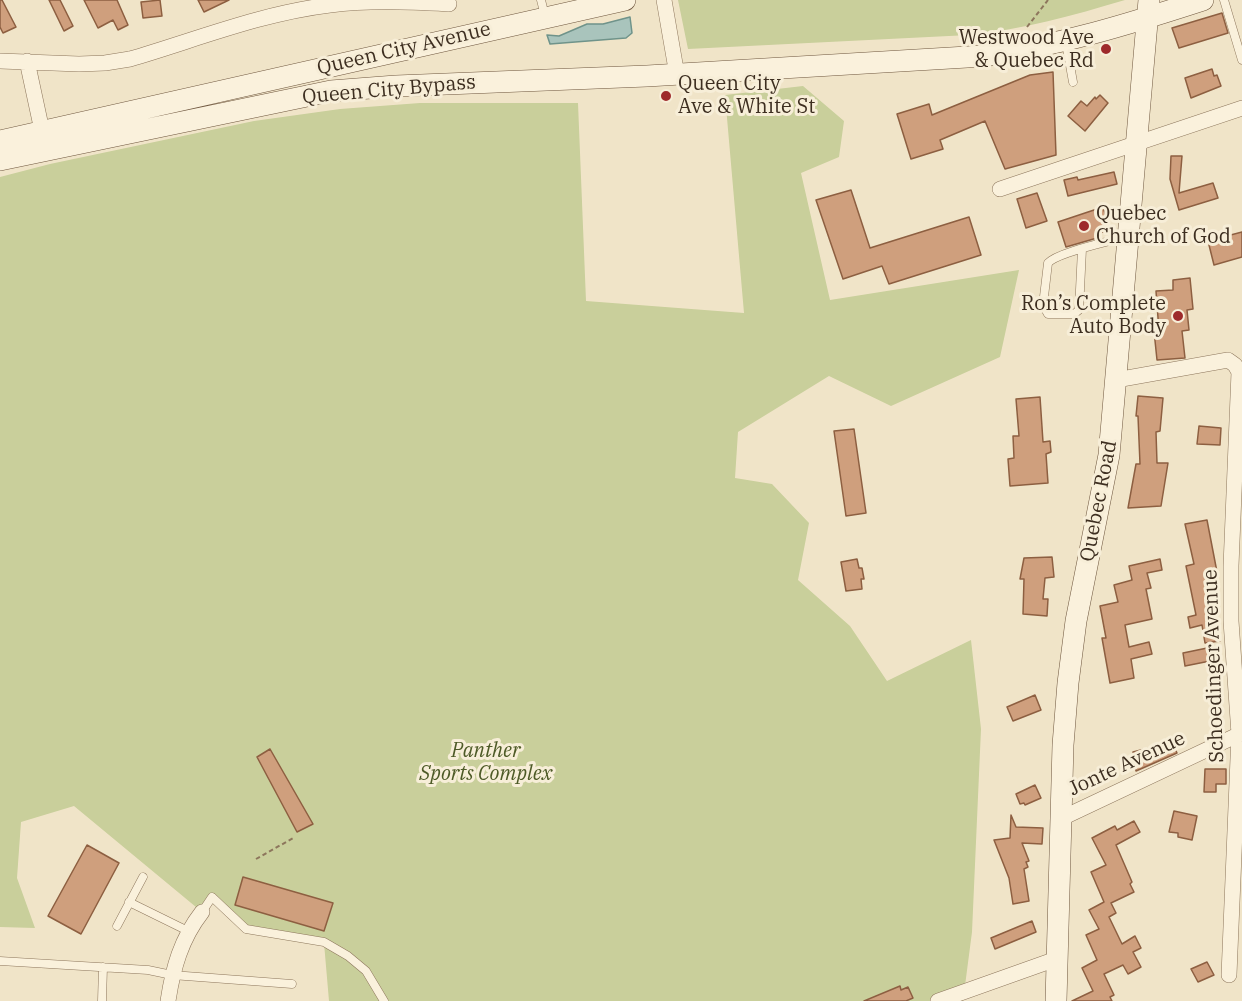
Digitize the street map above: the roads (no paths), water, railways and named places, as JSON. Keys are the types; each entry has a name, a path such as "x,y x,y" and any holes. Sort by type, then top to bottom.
{"main road":[{"name":"Queen City Avenue","path":"44,140 543,9 625,0"},
{"name":"Queen City Bypass","path":"0,141 44,140 331,91 396,86 677,75 984,56 1066,42 1149,9 1203,0"},
{"name":"Quebec Road","path":"1056,1001 1059,958 1063,745 1068,683 1076,621 1109,455 1149,9"},
{"name":"Queen City Bypass","path":"0,160 44,140"}],"street":[{"path":"664,0 677,75"},
{"name":"Queen City Avenue","path":"0,60 80,64 122,61 291,12 365,2 450,2"},
{"path":"27,61 44,140"},
{"path":"1000,189 1242,108"},
{"name":"Schoedinger Avenue","path":"1116,380 1228,360 1235,365 1240,378 1231,599 1234,676 1241,734 1229,975"},
{"name":"Jonte Avenue","path":"1062,818 1241,734"},
{"path":"168,1001 174,964 188,931 202,912"},
{"path":"938,1001 1059,958"}],"lane":[{"path":"1224,0 1242,60"},
{"path":"1066,42 1073,82"},
{"path":"1082,249 1079,310 1074,314 1048,314 1043,305 1048,263 1052,258 1082,249 1130,236"},
{"path":"117,926 143,877"},
{"path":"202,912 212,897 246,929 324,942 348,956 366,971 384,1001"},
{"path":"129,902 188,931"},
{"path":"0,961 148,970 172,975 292,984"},
{"path":"102,1001 103,967"}],"water":[{"path":"630,17 632,33 626,38 550,44 547,35 559,36 587,24 603,24"}],"place":[{"name":"Westwood Ave & Quebec Rd","path":"1106,49"},
{"name":"Queen City Ave & White St","path":"666,96"},
{"name":"Quebec Church of God","path":"1084,226"},
{"name":"Ron’s Complete Auto Body","path":"1178,316"}],"park label":[{"name":"Panther Sports Complex","path":"486,762"}]}
